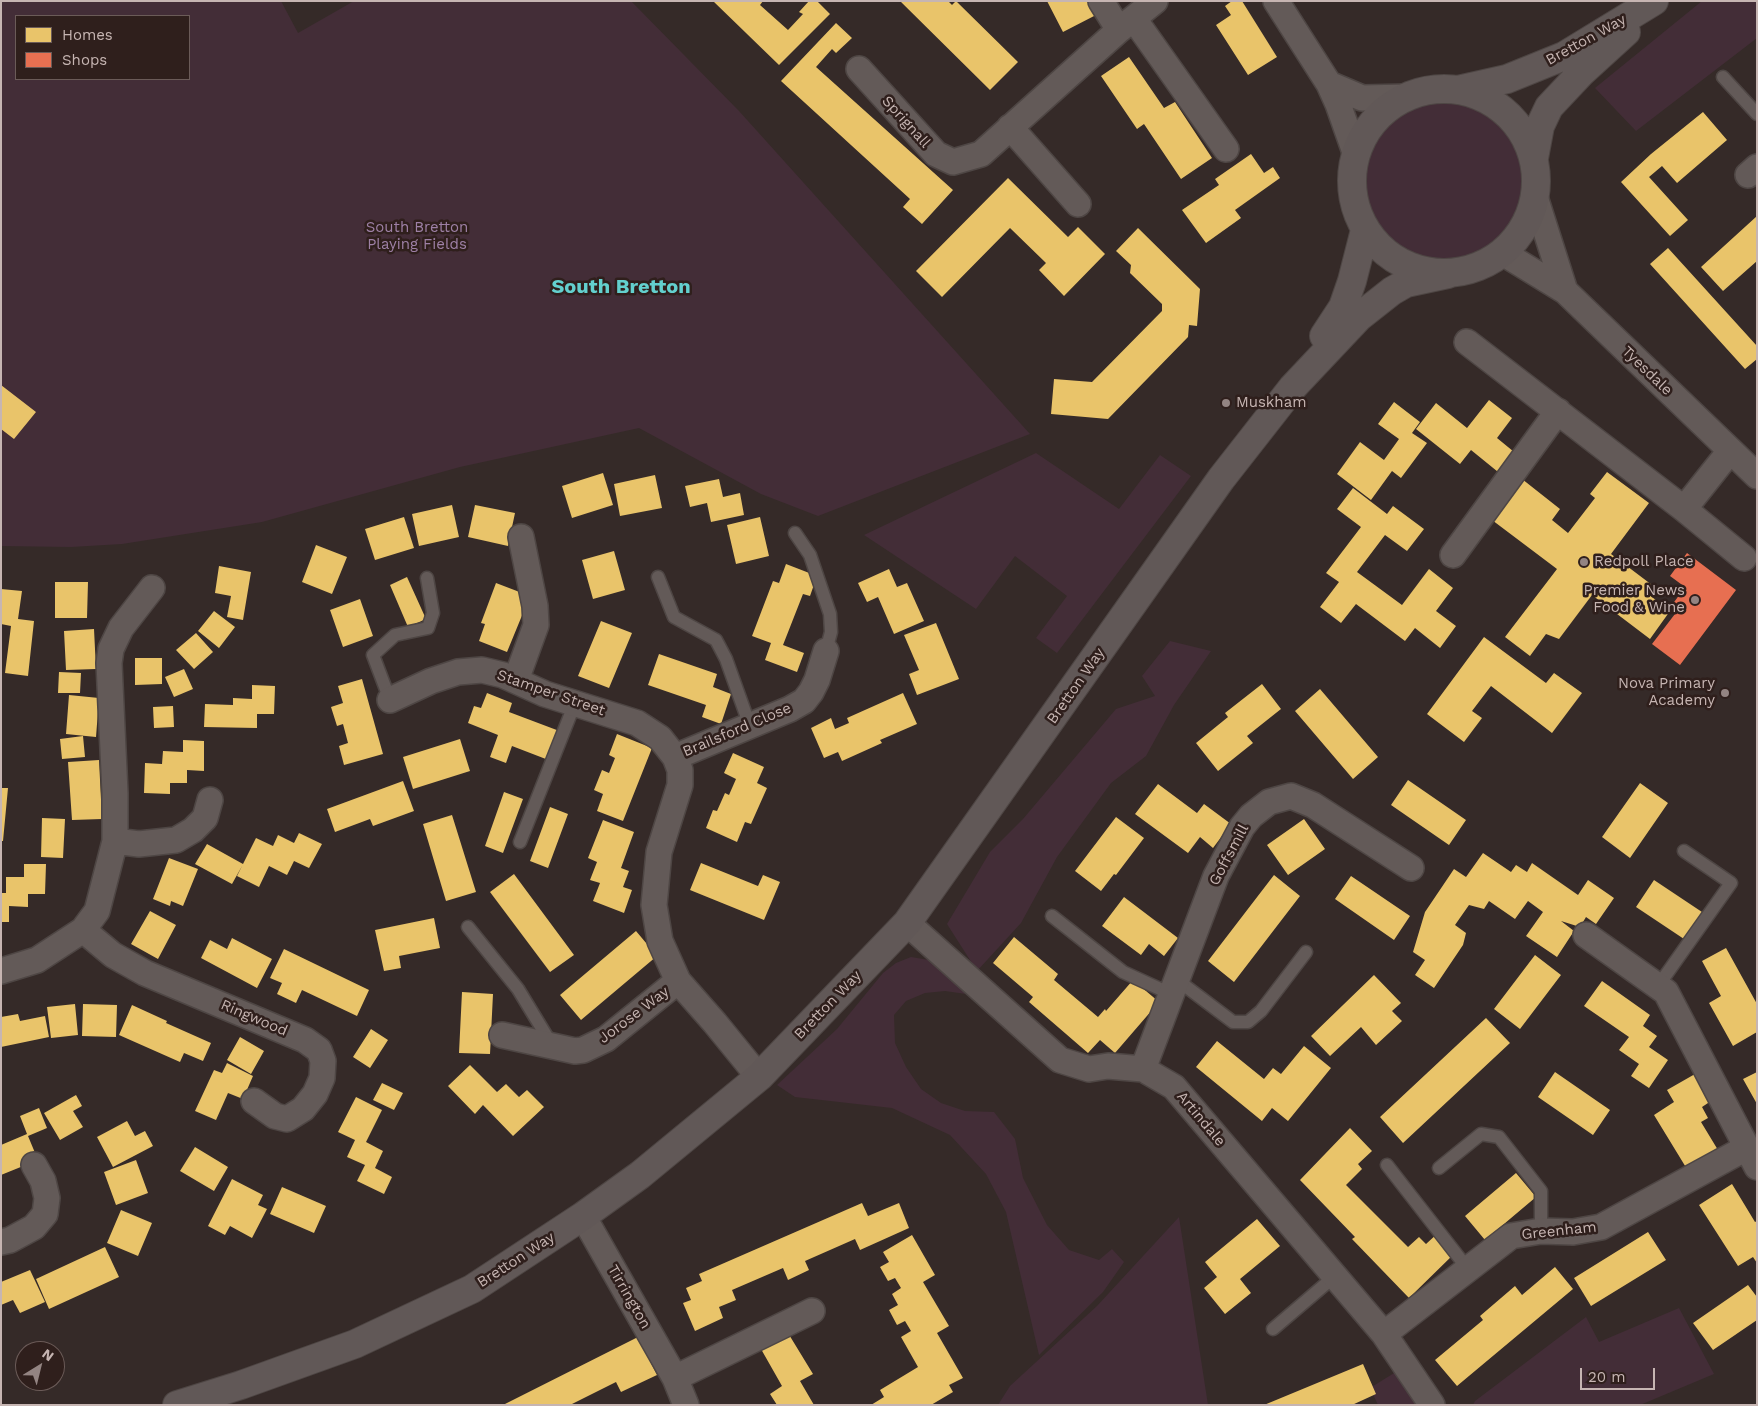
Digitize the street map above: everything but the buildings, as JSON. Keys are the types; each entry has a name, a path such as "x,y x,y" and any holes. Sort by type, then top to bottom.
{"street":[{"path":"1101,1 1127,25 1226,149"},
{"name":"Sprignall","path":"859,69 936,154 953,162 981,154 1155,1"},
{"path":"1276,1 1329,84 1356,155"},
{"name":"Bretton Way","path":"1458,90 1507,79 1564,56 1654,1"},
{"name":"Bretton Way","path":"1293,386 1359,317 1392,291 1406,284 1477,268 1503,253 1518,237 1529,218 1535,197 1537,178 1534,158 1540,126 1549,106 1581,73 1660,1"},
{"path":"1329,84 1362,98 1408,97"},
{"path":"1448,274 1424,271 1401,262 1381,248 1366,230 1356,206 1352,180 1356,155 1367,130 1385,110 1408,97 1432,90 1458,90 1484,98 1506,113 1523,134 1534,158"},
{"path":"1010,127 1078,204"},
{"name":"Tyesdale","path":"1535,197 1565,291"},
{"name":"Bretton Way","path":"177,1405 242,1385 355,1344 472,1289 583,1216 640,1175 759,1077 907,923 1221,479 1293,386 1343,307 1366,230"},
{"name":"Tyesdale","path":"1503,253 1565,291 1757,476"},
{"path":"1467,342 1684,509 1744,558"},
{"path":"1453,555 1558,411"},
{"path":"1684,509 1730,451"},
{"path":"516,680 536,625 535,606 521,537"},
{"path":"1,971 36,960 83,930 97,911 115,841 115,793 109,663 111,649 121,628 152,588"},
{"name":"Brailsford Close","path":"675,757 790,709 804,701 817,680 826,651"},
{"name":"Stamper Street","path":"390,700 458,672 482,670 503,675 545,694 637,723 660,738 675,757 680,770 680,785 659,852 654,905 660,941 678,981 759,1077"},
{"name":"Goffsmill","path":"1143,1069 1216,876 1242,827 1251,816 1269,802 1291,796 1314,805 1411,868"},
{"path":"115,841 139,844 176,840 193,830 205,818 210,800"},
{"name":"Artindale","path":"907,923 1060,1060 1089,1069 1108,1066 1143,1069 1174,1087 1384,1334 1432,1405"},
{"name":"Ringwood","path":"83,930 113,955 144,973 305,1040 318,1050 323,1061 322,1078 315,1094 303,1109 287,1119 275,1116 254,1101"},
{"name":"Greenham","path":"1384,1334 1511,1236 1541,1231 1573,1232 1601,1227 1752,1157 1666,992 1586,935"},
{"name":"Jorose Way","path":"502,1035 575,1051 583,1050 606,1039 678,981"},
{"path":"1,1242 10,1240 34,1227 45,1214 47,1198 43,1181 34,1165"},
{"name":"Tirrington","path":"583,1216 677,1396 812,1311"}],"lane":[{"path":"1723,77 1757,114"},
{"path":"795,533 810,554 830,614 831,632 826,651"},
{"path":"658,577 674,617 716,640 726,659 750,726"},
{"path":"390,700 374,655 395,635 428,628 433,613 427,578"},
{"path":"520,842 576,703"},
{"path":"1658,986 1731,883 1684,851"},
{"path":"1052,916 1123,972 1173,986 1233,1022 1248,1022 1261,1011 1306,952"},
{"path":"468,927 518,989 553,1046"},
{"path":"1439,1168 1481,1134 1499,1137 1541,1191 1541,1231"},
{"path":"1387,1165 1468,1269"},
{"path":"1273,1330 1335,1276"}],"green space":[{"name":"South Bretton Playing Fields","path":"1,1 281,1 298,33 354,1 631,1 739,111 1030,434 818,516 761,494 639,428 460,467 262,522 122,544 71,547 1,546"},
{"path":"1702,1 1757,1 1757,38 1636,131 1595,88"},
{"path":"1444,89 1462,91 1479,96 1509,116 1529,146 1534,163 1536,181 1534,199 1529,216 1509,246 1479,266 1462,271 1444,273 1426,271 1409,266 1379,246 1359,216 1354,199 1352,181 1354,163 1359,146 1379,116 1409,96 1426,91"},
{"path":"1036,453 1119,509 1160,455 1191,476 1057,653 1036,638 1067,596 1015,556 976,609 864,535"},
{"path":"1170,641 1211,651 1174,705 1146,756 1111,783 1057,857 1021,923 977,971 947,924 990,852 1023,819 1116,709 1155,696 1142,676"},
{"path":"911,957 929,960 941,968 966,994 945,991 925,993 906,1001 894,1015 895,1043 906,1067 921,1089 941,1103 965,1111 994,1112 1015,1139 1023,1178 1047,1225 1069,1250 1099,1260 1112,1249 1124,1262 1103,1292 1039,1355 1006,1212 986,1174 950,1135 892,1108 795,1097 777,1085 837,1029 883,973 896,963"},
{"path":"1179,1217 1208,1405 998,1405 1010,1386 1097,1306"},
{"path":"1679,1308 1714,1374 1640,1405 1473,1405 1475,1401 1586,1317 1599,1342"},
{"path":"1399,1370 1418,1405 1378,1405 1370,1388"}],"place":[{"name":"Muskham","path":"1226,403"},
{"name":"Redpoll Place","path":"1584,562"},
{"name":"Premier News Food & Wine","path":"1695,600"},
{"name":"Nova Primary Academy","path":"1725,693"}],"district":[{"name":"South Bretton","path":"621,287"}]}
